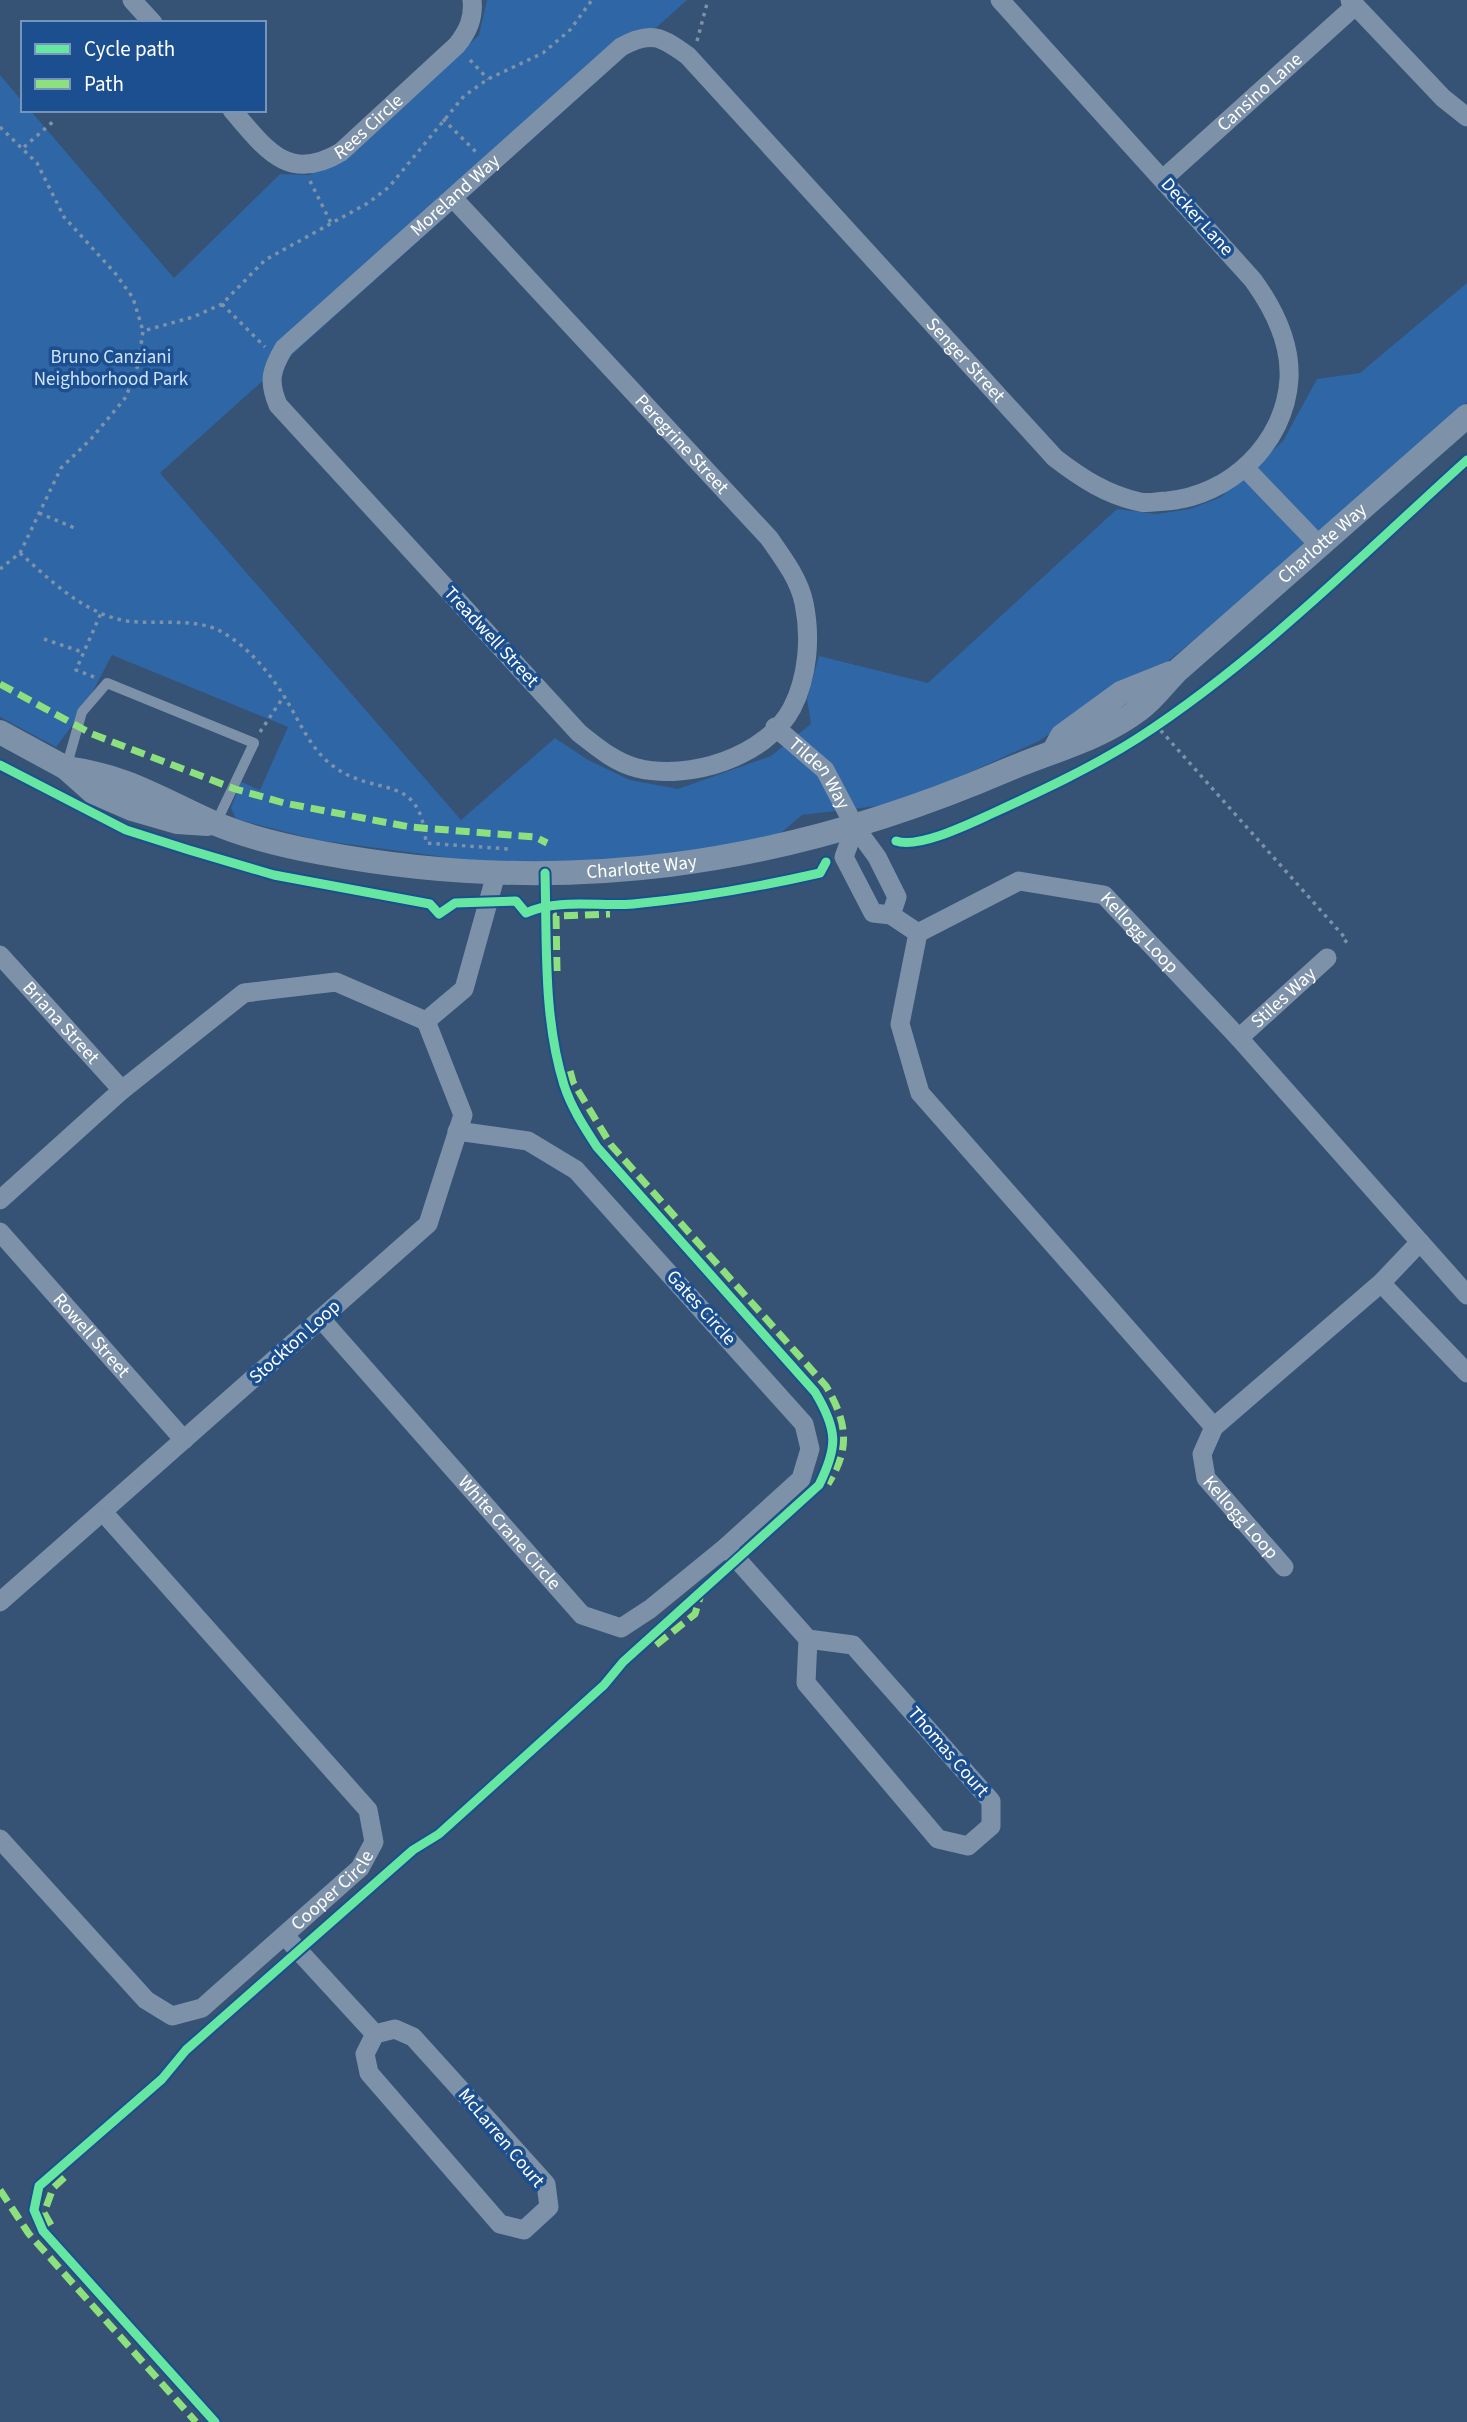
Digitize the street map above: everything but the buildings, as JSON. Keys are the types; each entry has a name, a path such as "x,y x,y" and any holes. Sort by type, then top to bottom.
{"street":[{"path":"132,0 151,21"},
{"name":"Rees Circle","path":"305,166 324,162 341,152 457,45 467,32 474,13 472,0"},
{"name":"Decker Lane","path":"1000,0 1254,280 1275,311 1284,341 1289,379 1282,408 1268,440 1245,467"},
{"path":"1352,3 1443,98 1467,117"},
{"name":"Cansino Lane","path":"1163,179 1352,3"},
{"name":"Senger Street","path":"653,37 667,41 688,57 1055,458 1086,482 1143,503 1201,495 1228,482 1245,467"},
{"name":"Moreland Way","path":"274,366 284,348 621,47 636,39 653,37"},
{"path":"234,112 268,151 288,163 305,166"},
{"name":"Peregrine Street","path":"453,198 769,538 792,570 804,601 809,638 800,683 791,709 775,727"},
{"name":"Treadwell Street","path":"274,366 271,388 278,405 579,733 608,756 636,768 668,773 698,770 744,753 775,727"},
{"name":"Charlotte Way","path":"0,732 66,768 103,773 145,788 216,824 319,852 425,870 496,874 628,871 756,853 855,827 966,788 1054,750 1148,722 1177,671 1467,416"},
{"path":"1245,467 1321,546"},
{"name":"Charlotte Way","path":"1054,750 1062,736 1121,693 1177,671"},
{"name":"Tilden Way","path":"775,727 825,770 855,827 877,857 897,897 891,915"},
{"path":"855,827 844,857 873,913 891,915 918,933 900,1024 920,1093 1214,1427 1381,1283 1420,1242"},
{"path":"0,1200 122,1090 244,993 336,982 426,1021 464,989 496,874"},
{"name":"Kellogg Loop","path":"918,933 1019,881 1104,895 1239,1038 1467,1295"},
{"name":"Briana Street","path":"0,954 122,1090"},
{"name":"Stiles Way","path":"1239,1038 1327,958"},
{"name":"Stockton Loop","path":"0,1602 428,1224 463,1115 426,1021"},
{"name":"Gates Circle","path":"457,1131 527,1141 576,1170 804,1424 810,1449 801,1479 726,1547"},
{"name":"Rowell Street","path":"0,1232 184,1440"},
{"path":"1381,1283 1467,1373"},
{"name":"White Crane Circle","path":"321,1319 582,1615 621,1628 650,1609 726,1547"},
{"name":"Kellogg Loop","path":"1214,1427 1202,1454 1206,1478 1284,1566"},
{"name":"Cooper Circle","path":"0,1839 146,2000 172,2016 202,2008 360,1868 374,1842 368,1810 103,1512"},
{"path":"726,1547 807,1639"},
{"name":"Thomas Court","path":"807,1639 853,1645 991,1801 991,1825 968,1846 938,1839 806,1683 807,1639"},
{"path":"285,1936 375,2034"},
{"name":"McLarren Court","path":"395,2029 413,2037 546,2185 549,2207 524,2230 500,2224 369,2073 365,2054 375,2034 395,2029"}],"lane":[{"path":"66,768 82,712 107,683 254,743 216,824"}],"path":[{"path":"143,331 193,317 222,304 265,260 368,203 389,187 464,96 488,79 543,53 570,30 592,0"},
{"path":"688,57 702,33 708,0"},
{"path":"457,45 488,79"},
{"path":"24,147 55,120"},
{"path":"443,120 490,166"},
{"path":"0,127 24,147 37,163 64,217 115,273 133,298 143,331 138,365 126,397 91,439 61,468 20,552 0,569"},
{"path":"305,166 316,197 331,223"},
{"path":"222,304 274,366"},
{"path":"39,513 77,530"},
{"path":"20,552 72,597 101,613 126,621 219,630 243,645 284,696 318,751 333,766 360,781 397,790 411,797 424,821 426,843 516,849"},
{"path":"101,613 76,670 107,683"},
{"path":"44,639 82,652"},
{"path":"254,743 284,696"},
{"path":"1148,722 1166,719"},
{"path":"1148,722 1347,940 1327,958"}],"green space":[{"name":"Bruno Canziani Neighborhood Park","path":"487,0 687,0 160,473 461,820 555,738 588,760 630,780 678,789 771,756 811,724 807,699 819,656 928,683 1117,509 1157,514 1190,509 1221,497 1283,441 1317,379 1360,373 1467,283 1467,402 1270,579 1167,662 1088,708 1039,741 902,803 802,815 775,838 608,863 481,862 317,840 236,819 231,808 241,782 260,790 288,727 112,655 82,712 56,747 0,717 0,75 21,100 21,112 32,112 174,278 280,174 309,175 347,158 479,35"}],"marked path":[{"path":"0,684 92,734 235,789 284,803 410,827 535,837 547,843"},
{"path":"557,971 556,916 610,914"},
{"path":"570,1071 573,1082 611,1145 826,1386 838,1411 844,1435 840,1459 828,1484"},
{"path":"656,1645 695,1614 701,1594"},
{"path":"51,2225 44,2213 53,2188 65,2177"},
{"path":"0,2190 29,2234 196,2422"}],"cycle path":[{"path":"896,841 917,842 970,824 1066,779 1138,738 1182,708 1267,641 1467,460"},
{"path":"0,765 126,830 274,875 430,904 439,914 455,903 516,901 526,913 538,908 565,904 620,905 680,899 820,873 826,862"},
{"path":"215,2422 43,2231 34,2210 39,2186 162,2079 186,2050 413,1850 439,1834 604,1685 623,1662 819,1485 830,1460 833,1438 831,1428 815,1392 597,1147 574,1109 564,1085 552,1033 547,980 545,873"}]}
